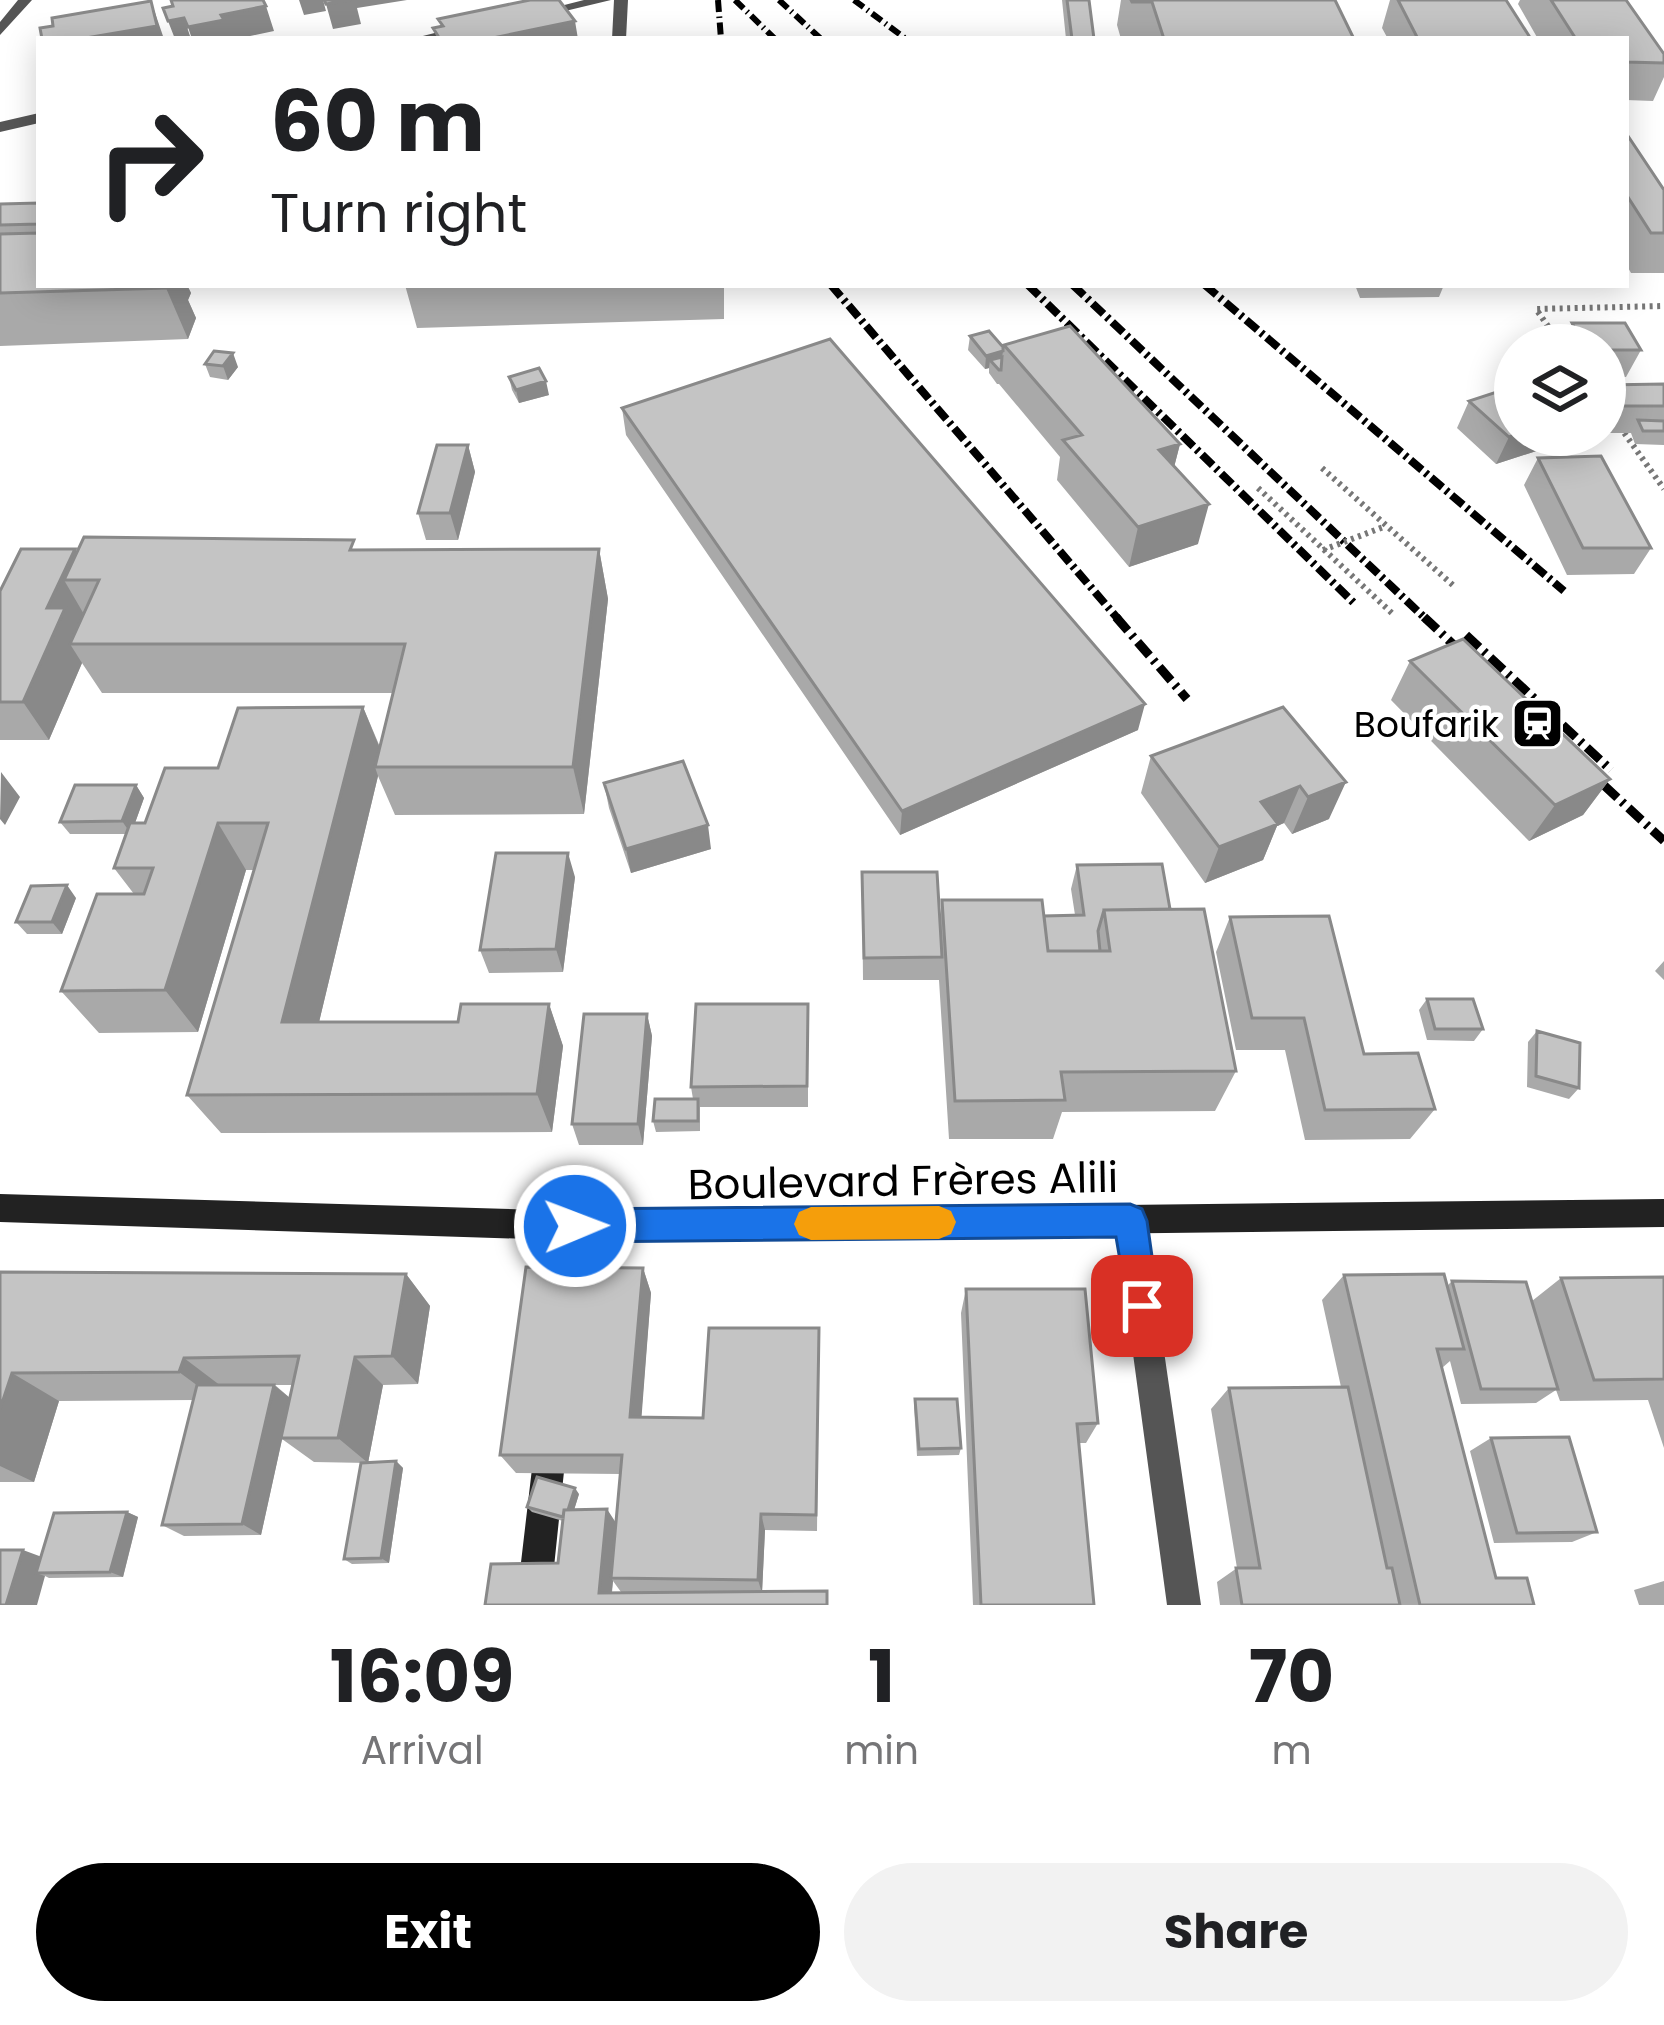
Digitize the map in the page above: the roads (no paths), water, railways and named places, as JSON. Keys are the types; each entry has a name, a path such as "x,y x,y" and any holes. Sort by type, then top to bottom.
{"main road":[{"name":"Boulevard Frères Alili","path":"0,1208 575,1226 1664,1213"},
{"path":"562,1344 575,1226"},
{"path":"532,1605 554,1415"}],"street":[{"path":"0,31 25,0"},
{"path":"511,20 604,0"},
{"path":"619,36 621,0"},
{"path":"432,36 488,24"},
{"path":"0,127 36,119"},
{"path":"1130,1221 1184,1605"}],"railway":[{"path":"718,0 721,36"},
{"path":"735,0 772,36"},
{"path":"779,0 818,36"},
{"path":"854,0 902,36"},
{"path":"834,288 1119,620"},
{"path":"1031,288 1354,603"},
{"path":"1076,288 1427,620"},
{"path":"1209,288 1564,591"},
{"path":"1116,617 1187,699"},
{"path":"1424,617 1475,665"},
{"path":"1466,635 1611,770"},
{"path":"1580,763 1664,841"}],"place":[{"name":"Boufarik","path":"1538,724"}]}
